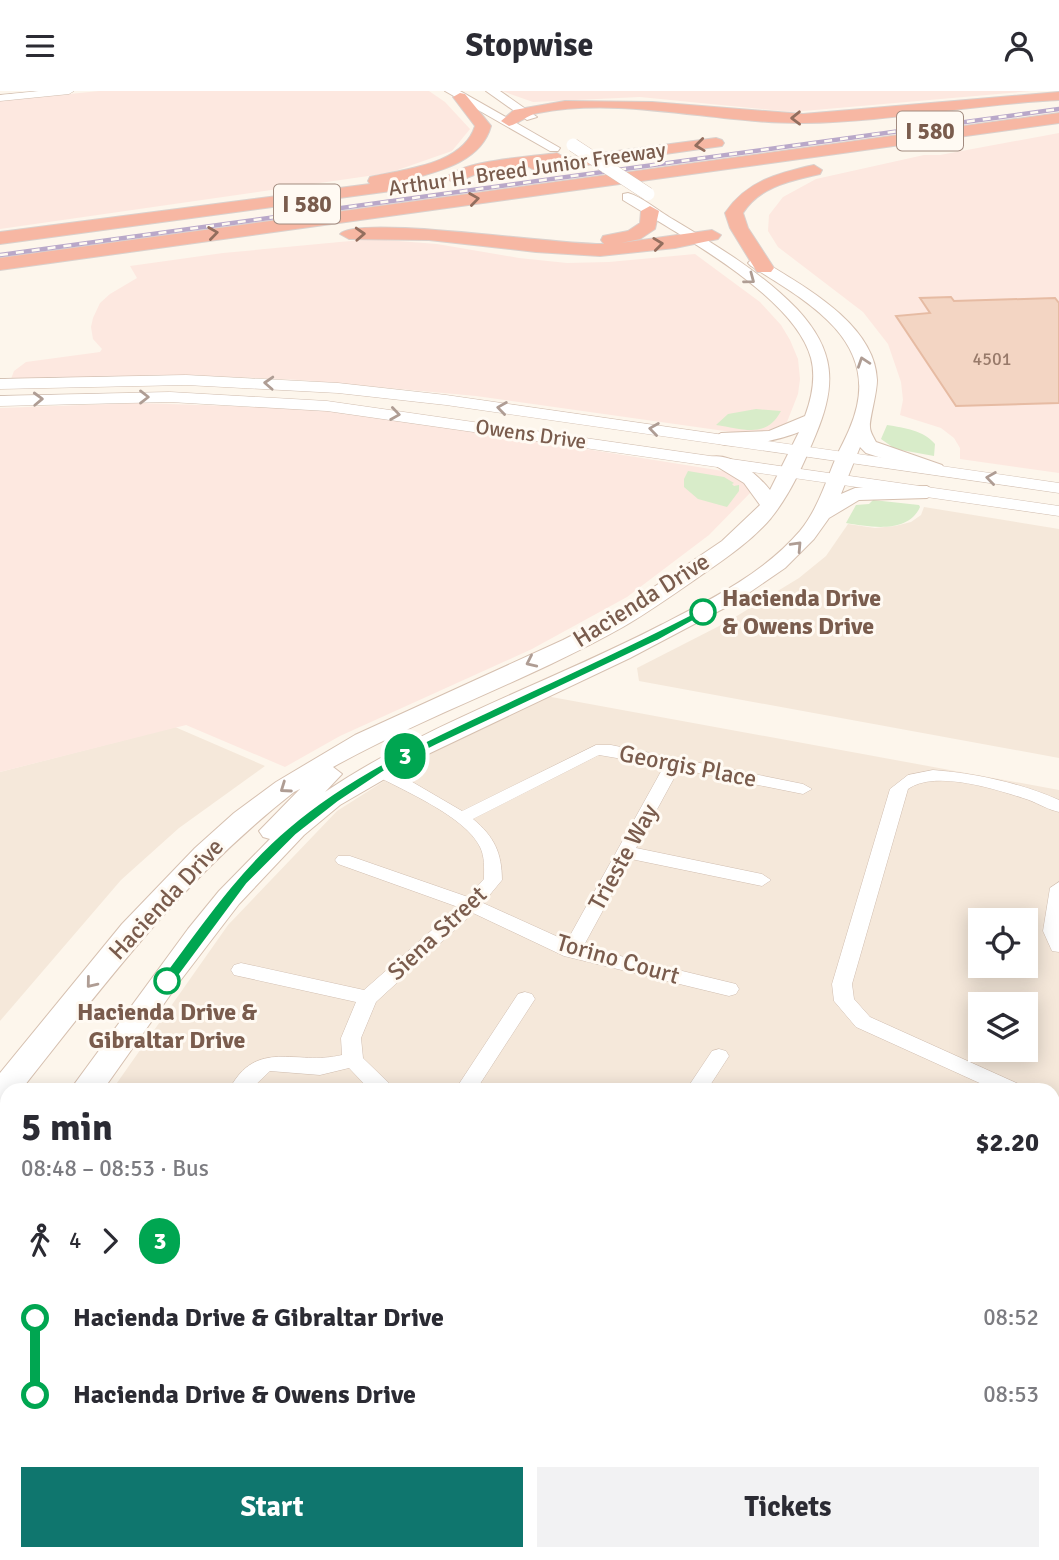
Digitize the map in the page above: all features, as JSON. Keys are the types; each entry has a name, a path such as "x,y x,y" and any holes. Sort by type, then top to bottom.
{"highway":[{"path":"246,205 403,175 458,157 478,142 483,133 479,119 455,94"},
{"path":"509,121 516,114 524,112 579,105 623,104 741,116 819,118 1059,97"},
{"name":"I 580","path":"788,134 1059,97"},
{"path":"454,178 470,171 659,143 681,127 654,115 625,111 590,113 565,123"},
{"name":"I 580","path":"803,155 818,146 1059,113"},
{"name":"Arthur H. Breed Junior Freeway","path":"0,264 1059,118"},
{"path":"764,268 758,253 735,221 734,213 747,195 758,188 807,172 1059,124"},
{"name":"Arthur H. Breed Junior Freeway","path":"0,238 734,141"},
{"name":"I 580","path":"0,246 588,165 612,157"},
{"path":"649,203 649,225 644,230 620,239 544,239 511,220 516,208 540,199 768,165 780,157"},
{"path":"0,272 358,233 421,233 542,248 587,250 638,247 703,237"}],"main road":[{"name":"Hacienda Drive","path":"91,1083 242,880 291,832 333,799 379,770 653,639 760,578 787,556 821,514 860,426 868,398 869,380 855,342 826,309 764,268 703,237 649,203 573,145 492,91"},
{"name":"Hacienda Drive","path":"455,94 509,121 628,197 649,203"},
{"name":"Hacienda Drive","path":"10,1083 138,925 185,872 234,827 285,787 334,755 581,639 658,596 744,532 770,504 790,471 822,393 820,359 803,326 773,296 703,237"},
{"path":"722,439 772,436 813,419"},
{"path":"860,426 868,445 873,449 935,469"},
{"path":"717,461 751,479 770,504"},
{"path":"821,514 855,494 927,492"},
{"path":"379,770 374,761 381,745 459,703 480,686"},
{"path":"242,880 285,815 326,778 333,767 334,755"}],"street":[{"path":"0,92 6,91"},
{"path":"0,99 69,91"},
{"name":"Owens Drive","path":"0,384 137,379 319,386 446,400 1059,488"},
{"name":"Owens Drive","path":"0,401 159,397 318,405 1059,511"},
{"path":"973,498 1059,502"},
{"name":"Georgis Place","path":"461,818 596,750 611,750 803,789"},
{"name":"Trieste Way","path":"571,951 674,763"},
{"name":"Siena Street","path":"353,1060 351,1038 368,998 471,905 493,880 493,856 486,840 461,818 379,770"},
{"path":"998,1083 863,1022 844,1001 842,984 899,789 907,781 934,775 1043,797 1059,807"},
{"path":"626,852 762,880"},
{"name":"Torino Court","path":"344,860 471,905 571,951 729,989"},
{"path":"1059,888 1052,931 1059,946"},
{"path":"241,970 368,998"},
{"path":"470,1083 525,999"},
{"path":"701,1083 719,1056"},
{"path":"243,1083 251,1071 268,1061 321,1067 353,1060 375,1083"}],"shaded area":[{"path":"99,91 429,91 445,102 470,129 452,151 389,173 0,229 0,101"},
{"path":"502,91 1031,91 792,112 640,97 533,102"},
{"path":"1059,133 1059,473 960,459 960,448 954,438 941,428 900,415 903,400 901,382 888,344 863,312 778,247 768,231 769,215 783,197 816,179 924,155 940,155"},
{"path":"372,239 437,244 567,263 695,254 760,302 781,325 790,340 798,359 800,379 798,394 787,422 783,428 753,435 476,396 300,380 184,375 11,379 14,371 26,362 100,352 102,349 93,339 93,318 100,303 137,278 130,266 223,253"},
{"path":"138,403 295,408 375,415 729,472 743,477 753,490 709,535 627,597 532,649 340,736 285,767 186,725 0,772 0,408"},
{"path":"924,507 1059,529 1059,758 639,681 637,668 727,622 799,578 826,556 848,524 875,528 895,526 911,522 921,515"},
{"path":"546,696 1059,790 1059,1083 117,1083 228,925 337,811 417,760"},
{"path":"175,727 265,766 179,828 121,880 0,1021 0,772"}],"green space":[{"path":"756,409 781,411 775,420 761,429 745,430 716,425 728,414"},
{"path":"887,425 913,430 930,439 935,444 934,456 890,448 891,446 881,439"},
{"path":"688,471 724,477 734,483 734,486 739,485 739,491 727,507 698,499 684,487"},
{"path":"873,500 920,507 914,516 898,525 877,527 846,523 856,505 869,504"}],"building":[{"path":"951,297 954,301 1055,298 1059,303 1059,403 956,406 896,316 930,313 920,298"}],"railway":[{"path":"0,255 1059,109"}],"bus line":[{"name":"3","path":"167,981 242,880 291,832 333,799 379,770 432,742 653,639 703,612"}],"place":[{"name":"Hacienda Drive & Owens Drive","path":"703,612"},
{"name":"Hacienda Drive & Gibraltar Drive","path":"167,981"}]}
